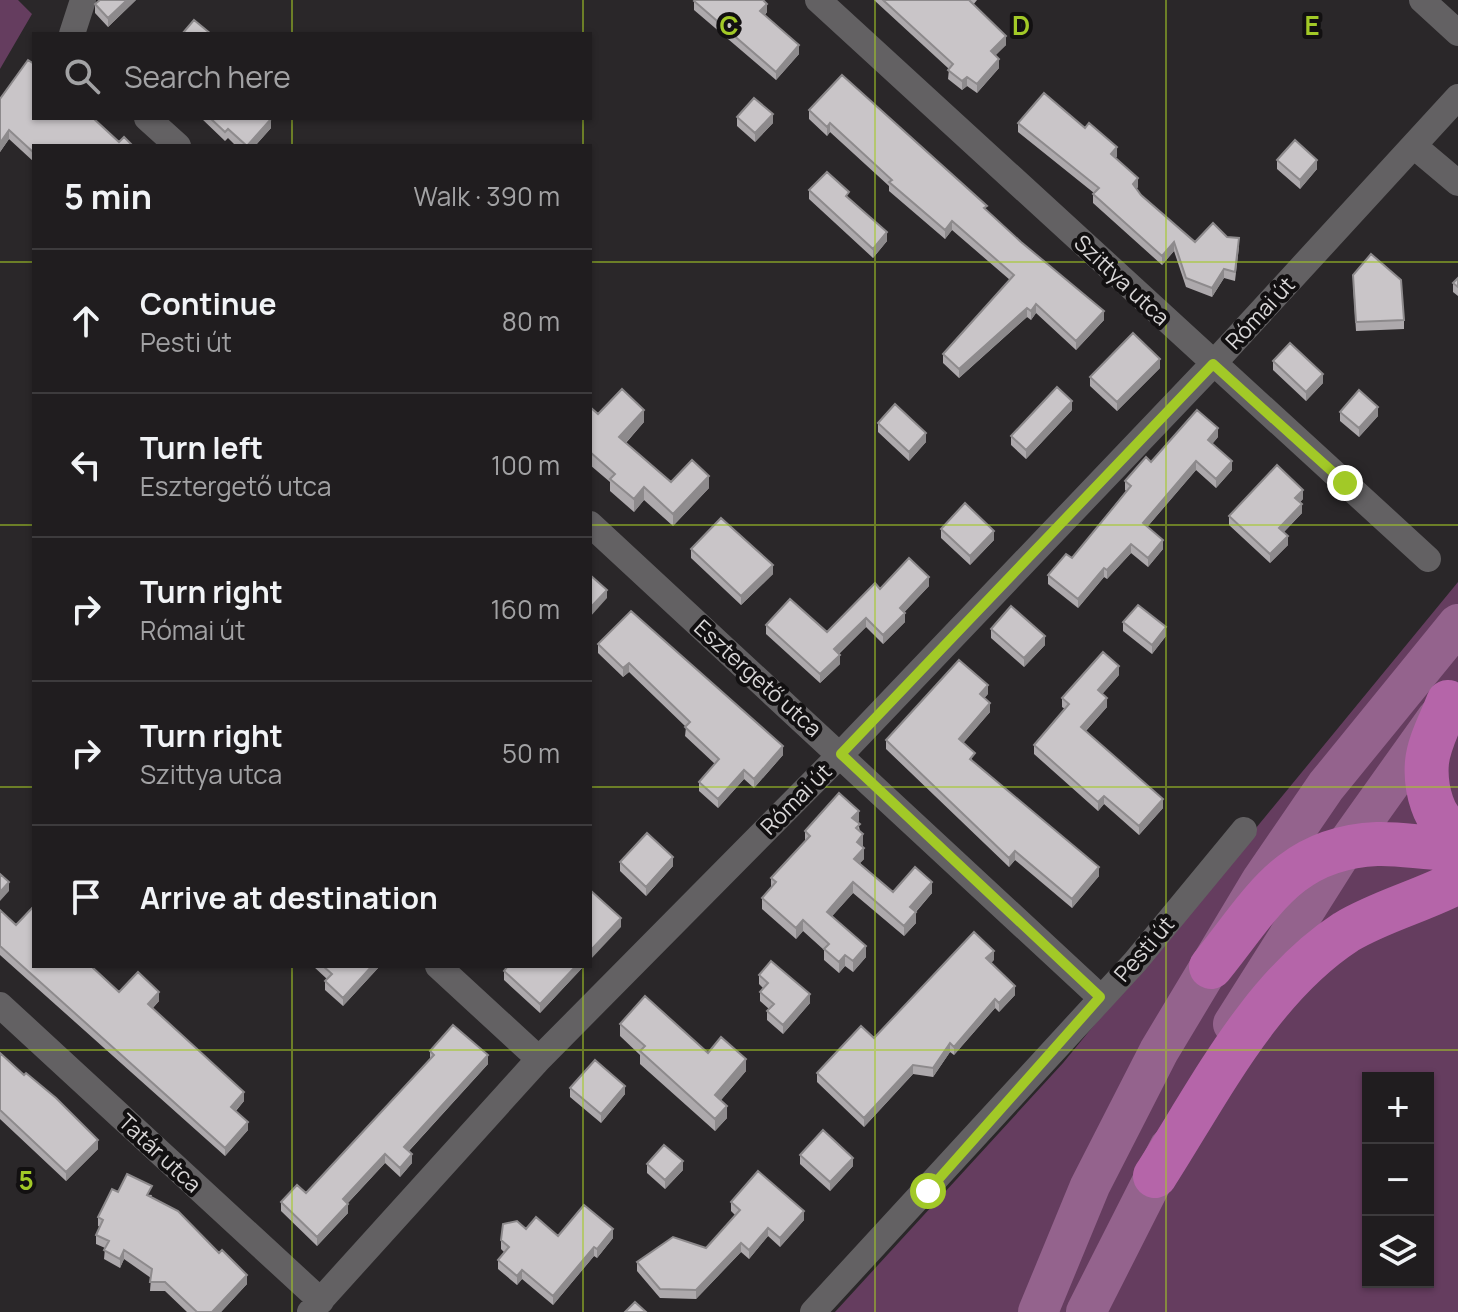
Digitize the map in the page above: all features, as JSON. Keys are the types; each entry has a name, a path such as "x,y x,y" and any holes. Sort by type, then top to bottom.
{"highway":[{"path":"1453,695 1427,761 1429,789 1441,820 1451,830 1458,831"},
{"path":"1211,967 1297,866 1345,847 1380,844 1458,848"},
{"path":"1155,1176 1274,997 1310,961 1347,932 1458,882"}],"main road":[{"path":"1038,1312 1090,1186 1159,1051 1261,881 1326,786 1458,624"},
{"path":"1086,1312 1233,1024 1345,847 1453,695"}],"street":[{"path":"73,32 83,0"},
{"name":"Szittya utca","path":"818,0 1428,559"},
{"path":"1422,0 1458,33"},
{"name":"Római út","path":"316,1307 539,1059 841,754 1213,364 1458,97"},
{"path":"149,120 176,144"},
{"path":"1414,146 1458,183"},
{"name":"Esztergető utca","path":"592,526 1100,997"},
{"name":"Pesti út","path":"813,1312 1020,1091 1100,997 1135,962 1244,830"},
{"path":"440,968 539,1059"},
{"name":"Tatár utca","path":"0,1005 316,1307"}],"shaded area":[{"path":"0,0 18,0 32,14 0,69"},
{"path":"1458,582 1458,1312 835,1312 1063,1063"}],"building":[{"path":"100,0 127,0 108,18 95,4"},
{"path":"695,0 763,0 767,4 760,11 799,45 776,72"},
{"path":"883,0 969,0 1006,36 991,51 999,59 977,84 967,77 962,81 948,70 953,64"},
{"path":"194,20 209,32 184,32"},
{"path":"28,60 32,63 32,120 95,120 119,142 124,137 131,144 32,144 32,151 9,130 0,143 0,99"},
{"path":"842,75 987,206 984,208 1021,242 1104,311 1076,341 1036,304 1031,311 1027,308 959,369 943,354 1014,275 952,221 945,230 889,182 892,180 830,123 827,127 809,110"},
{"path":"1044,93 1085,128 1089,123 1117,147 1111,154 1138,178 1133,184 1141,195 1195,242 1213,223 1227,237 1239,238 1235,272 1224,269 1212,288 1186,278 1174,242 1162,256 1093,194 1099,188 1018,123"},
{"path":"754,98 773,114 755,133 737,117"},
{"path":"212,120 270,120 249,144 228,129 225,132"},
{"path":"1295,140 1317,160 1300,180 1277,160"},
{"path":"827,172 849,192 846,196 887,232 873,249 809,190"},
{"path":"1371,254 1401,280 1404,320 1356,322 1353,275"},
{"path":"1133,333 1160,359 1117,402 1090,377"},
{"path":"1290,343 1323,374 1306,392 1273,361"},
{"path":"1057,387 1072,401 1026,450 1011,436"},
{"path":"622,389 644,410 619,437 671,482 692,460 709,476 673,514 644,487 634,499 610,479 615,474 592,454 592,409 598,414"},
{"path":"1359,390 1378,407 1359,428 1340,412"},
{"path":"895,404 926,433 909,452 878,423"},
{"path":"1197,410 1218,428 1208,440 1232,461 1216,479 1196,461 1143,523 1163,540 1148,558 1131,544 1107,570 1104,568 1078,599 1048,575 1066,554 1072,558 1131,486 1125,481 1146,457 1151,462"},
{"path":"1277,465 1303,490 1295,498 1302,504 1279,528 1288,536 1270,554 1229,516"},
{"path":"965,503 994,531 970,556 941,529"},
{"path":"721,518 773,565 741,596 691,549"},
{"path":"909,558 929,577 900,608 905,613 883,635 866,618 834,649 840,655 820,674 766,625 790,599 827,632 875,583 880,589"},
{"path":"592,577 607,590 592,606"},
{"path":"1138,605 1166,627 1152,645 1123,622"},
{"path":"1011,606 1045,636 1024,658 991,629"},
{"path":"631,611 783,746 754,779 744,770 718,799 699,782 719,759 685,727 690,722 629,663 623,668 598,644"},
{"path":"1103,652 1119,666 1098,690 1107,698 1081,727 1163,799 1139,826 1104,796 1098,802 1034,745 1069,704 1062,698"},
{"path":"959,660 988,685 980,694 990,703 959,739 975,753 970,759 1099,867 1072,899 1015,851 1009,858 886,740"},
{"path":"839,793 859,811 852,818 860,824 856,828 863,834 857,842 864,848 854,859 893,892 915,867 932,882 910,907 916,912 904,926 853,882 827,912 866,946 853,961 845,955 839,962 824,949 829,944 803,920 796,928 762,898 776,882 771,878 810,836 805,831"},
{"path":"647,833 673,857 646,887 620,862"},
{"path":"0,874 9,882 0,892"},
{"path":"592,892 621,918 592,949"},
{"path":"32,908 32,968 93,968 119,992 138,972 159,992 148,1004 244,1092 231,1107 248,1122 225,1148 0,946 0,910 16,925"},
{"path":"974,932 994,951 986,958 1015,986 999,1003 995,999 954,1047 950,1043 933,1068 913,1065 864,1118 817,1073 861,1026 874,1038"},
{"path":"771,961 810,994 783,1025 767,1011 774,1004 760,992 768,983 759,975"},
{"path":"325,968 370,968 343,998 325,981 332,974"},
{"path":"506,968 574,968 540,1004 504,971"},
{"path":"645,996 708,1053 721,1037 746,1059 715,1095 727,1106 715,1119 640,1051 645,1046 620,1024"},
{"path":"453,1025 488,1055 404,1147 412,1154 400,1168 385,1154 343,1199 348,1204 317,1237 281,1202 297,1185 306,1193 434,1055 430,1051"},
{"path":"0,1053 56,1098 98,1140 66,1172 0,1110"},
{"path":"595,1060 625,1086 601,1114 570,1088"},
{"path":"823,1130 853,1158 830,1182 800,1155"},
{"path":"664,1145 683,1161 665,1180 647,1164"},
{"path":"758,1171 804,1211 780,1238 768,1228 749,1250 741,1243 696,1290 660,1289 637,1262 673,1237 706,1248 740,1210 731,1202"},
{"path":"127,1174 152,1186 147,1195 178,1211 219,1253 222,1250 247,1275 212,1312 197,1312 165,1282 150,1282 152,1269 124,1250 120,1259 104,1250 109,1241 96,1235 103,1220 98,1217 112,1189 118,1192"},
{"path":"584,1205 613,1229 553,1296 522,1270 517,1276 498,1260 509,1247 501,1240 503,1224 517,1221 526,1229 536,1217 558,1236"},
{"path":"635,1302 646,1312 625,1312"}],"route":[{"path":"928,1191 1020,1091 1100,997 841,754 1213,364 1345,483"}]}
